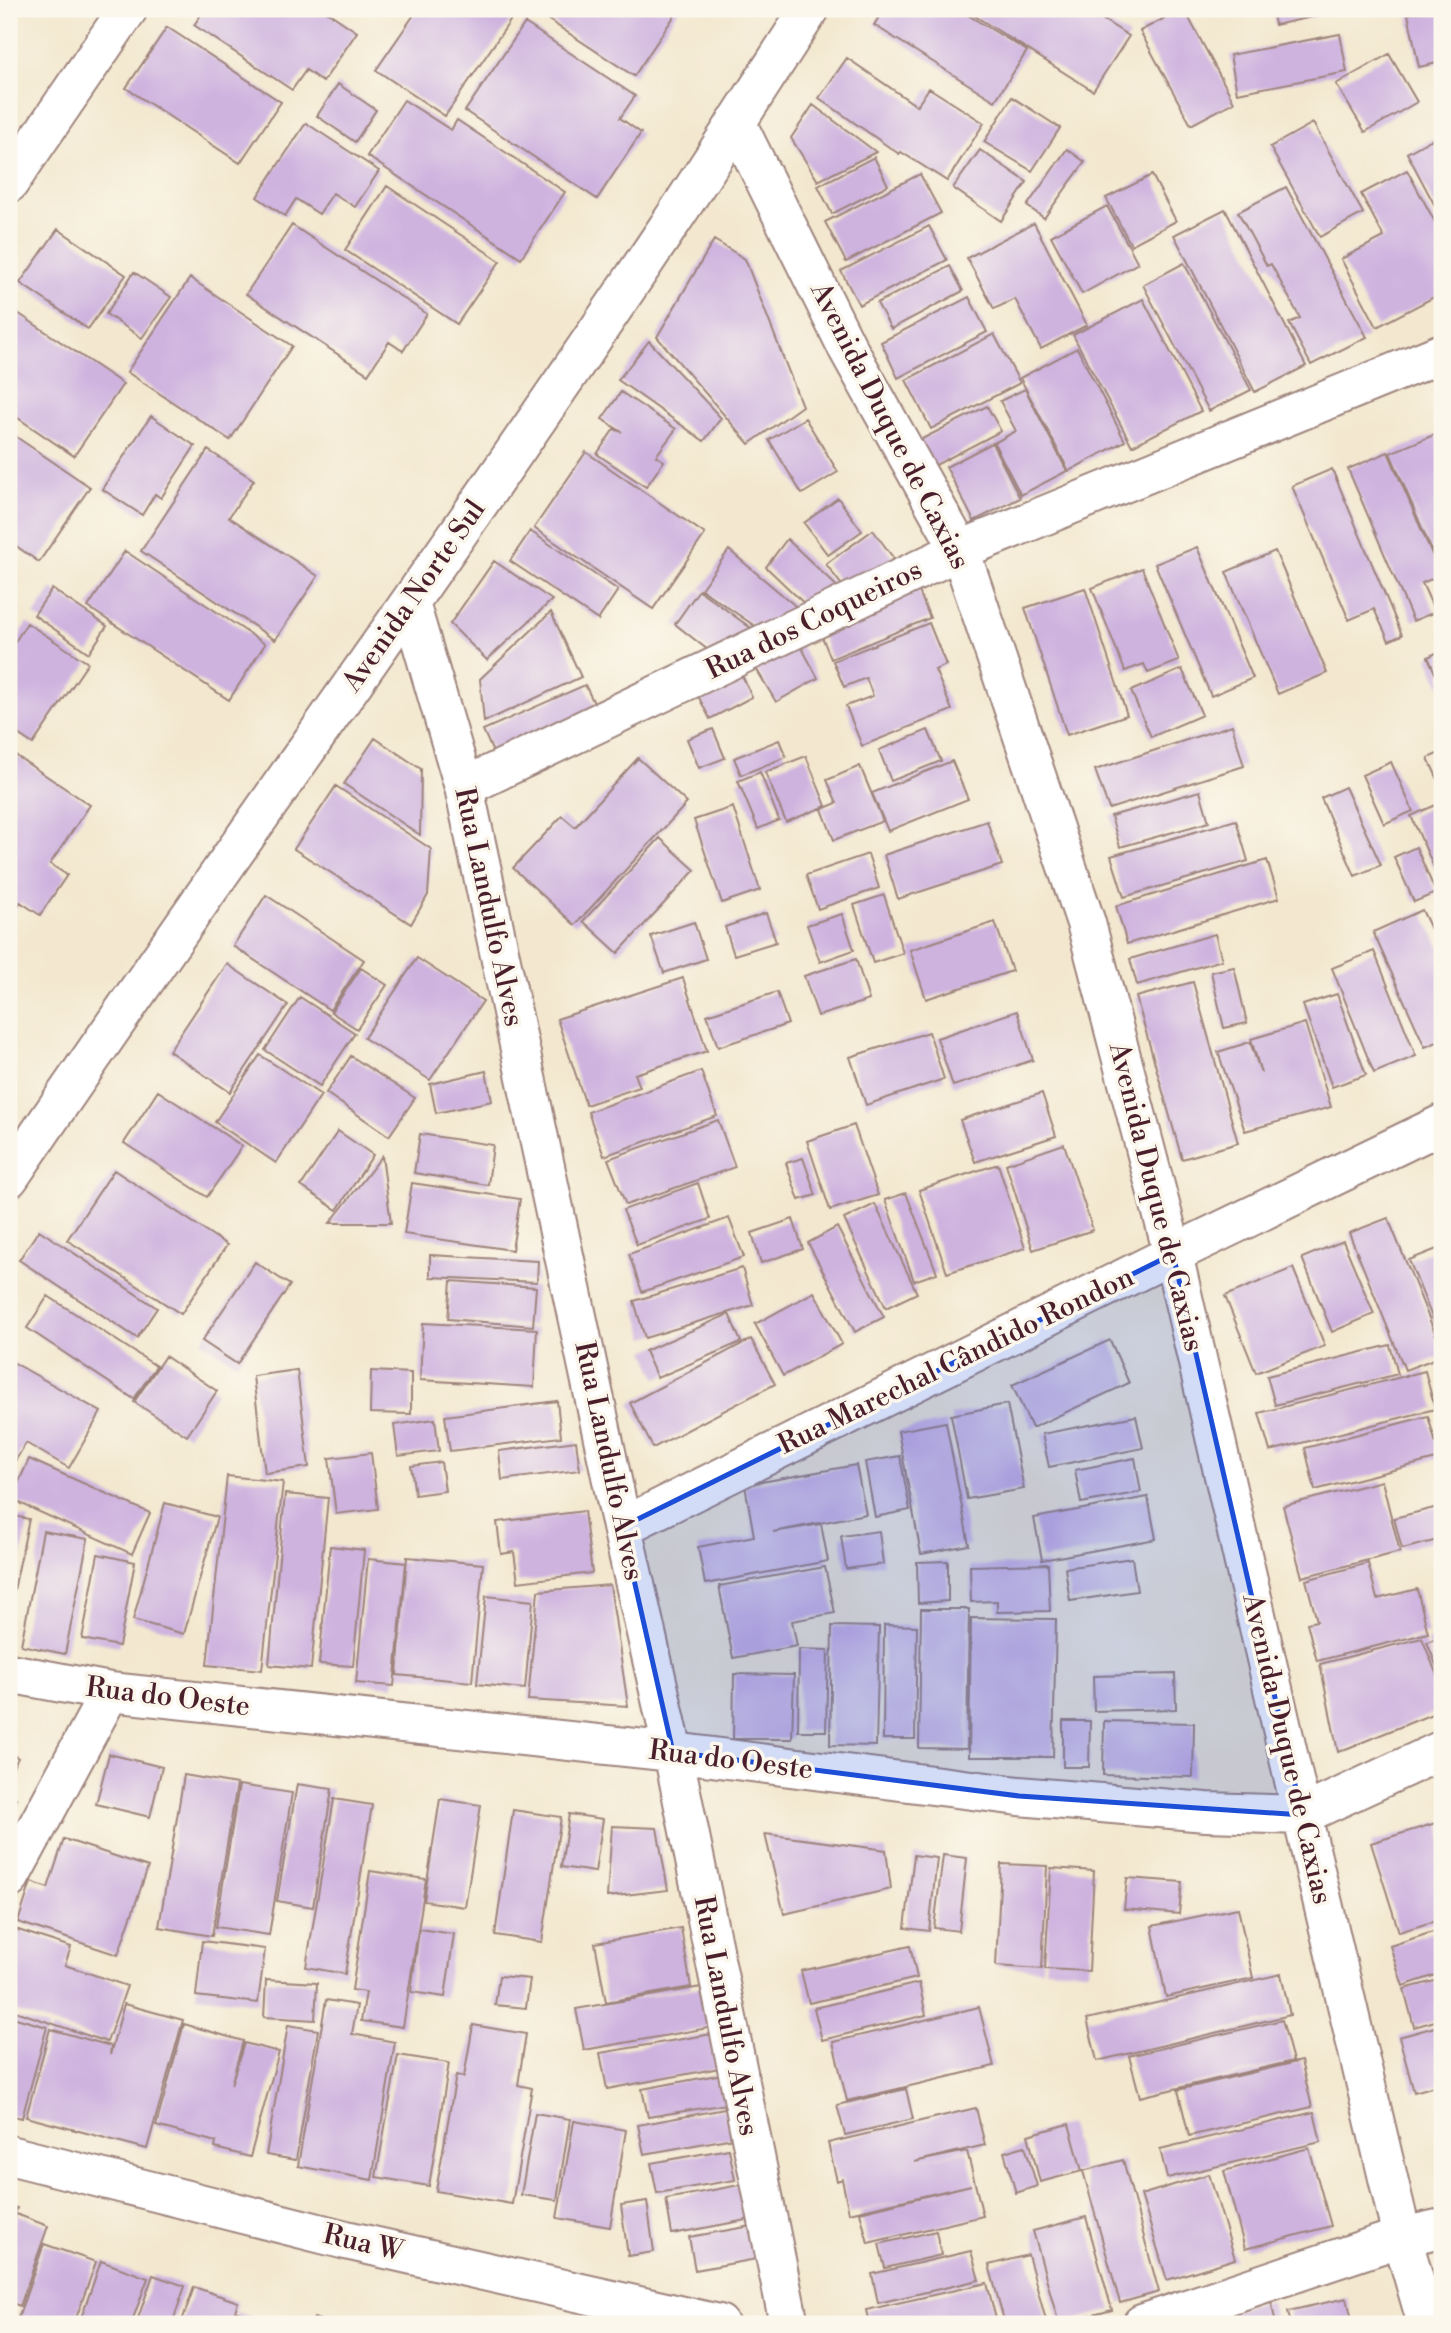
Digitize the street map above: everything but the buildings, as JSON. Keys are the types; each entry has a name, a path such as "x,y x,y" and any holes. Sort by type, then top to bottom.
{"street":[{"path":"9,183 128,9"},
{"name":"Avenida Norte Sul","path":"9,1178 659,240 810,9"},
{"name":"Avenida Duque de Caxias","path":"736,122 849,349 960,550 1086,923 1173,1254 1301,1815 1402,2237 1427,2324"},
{"name":"Rua dos Coqueiros","path":"464,787 960,550 1442,352"},
{"name":"Rua Landulfo Alves","path":"410,603 464,787 622,1527 673,1752 789,2324"},
{"name":"Rua Marechal Cândido Rondon","path":"622,1527 1442,1124"},
{"name":"Rua do Oeste","path":"9,1673 110,1692 673,1752 1019,1796 1206,1812 1301,1815 1442,1750"},
{"path":"9,1879 110,1692"},
{"name":"Rua W","path":"9,2155 346,2240 719,2324"},
{"path":"1142,2324 1402,2237 1442,2228"}],"highlighted area":[{"path":"1173,1254 1302,1815 1019,1796 673,1752 622,1527"}]}
